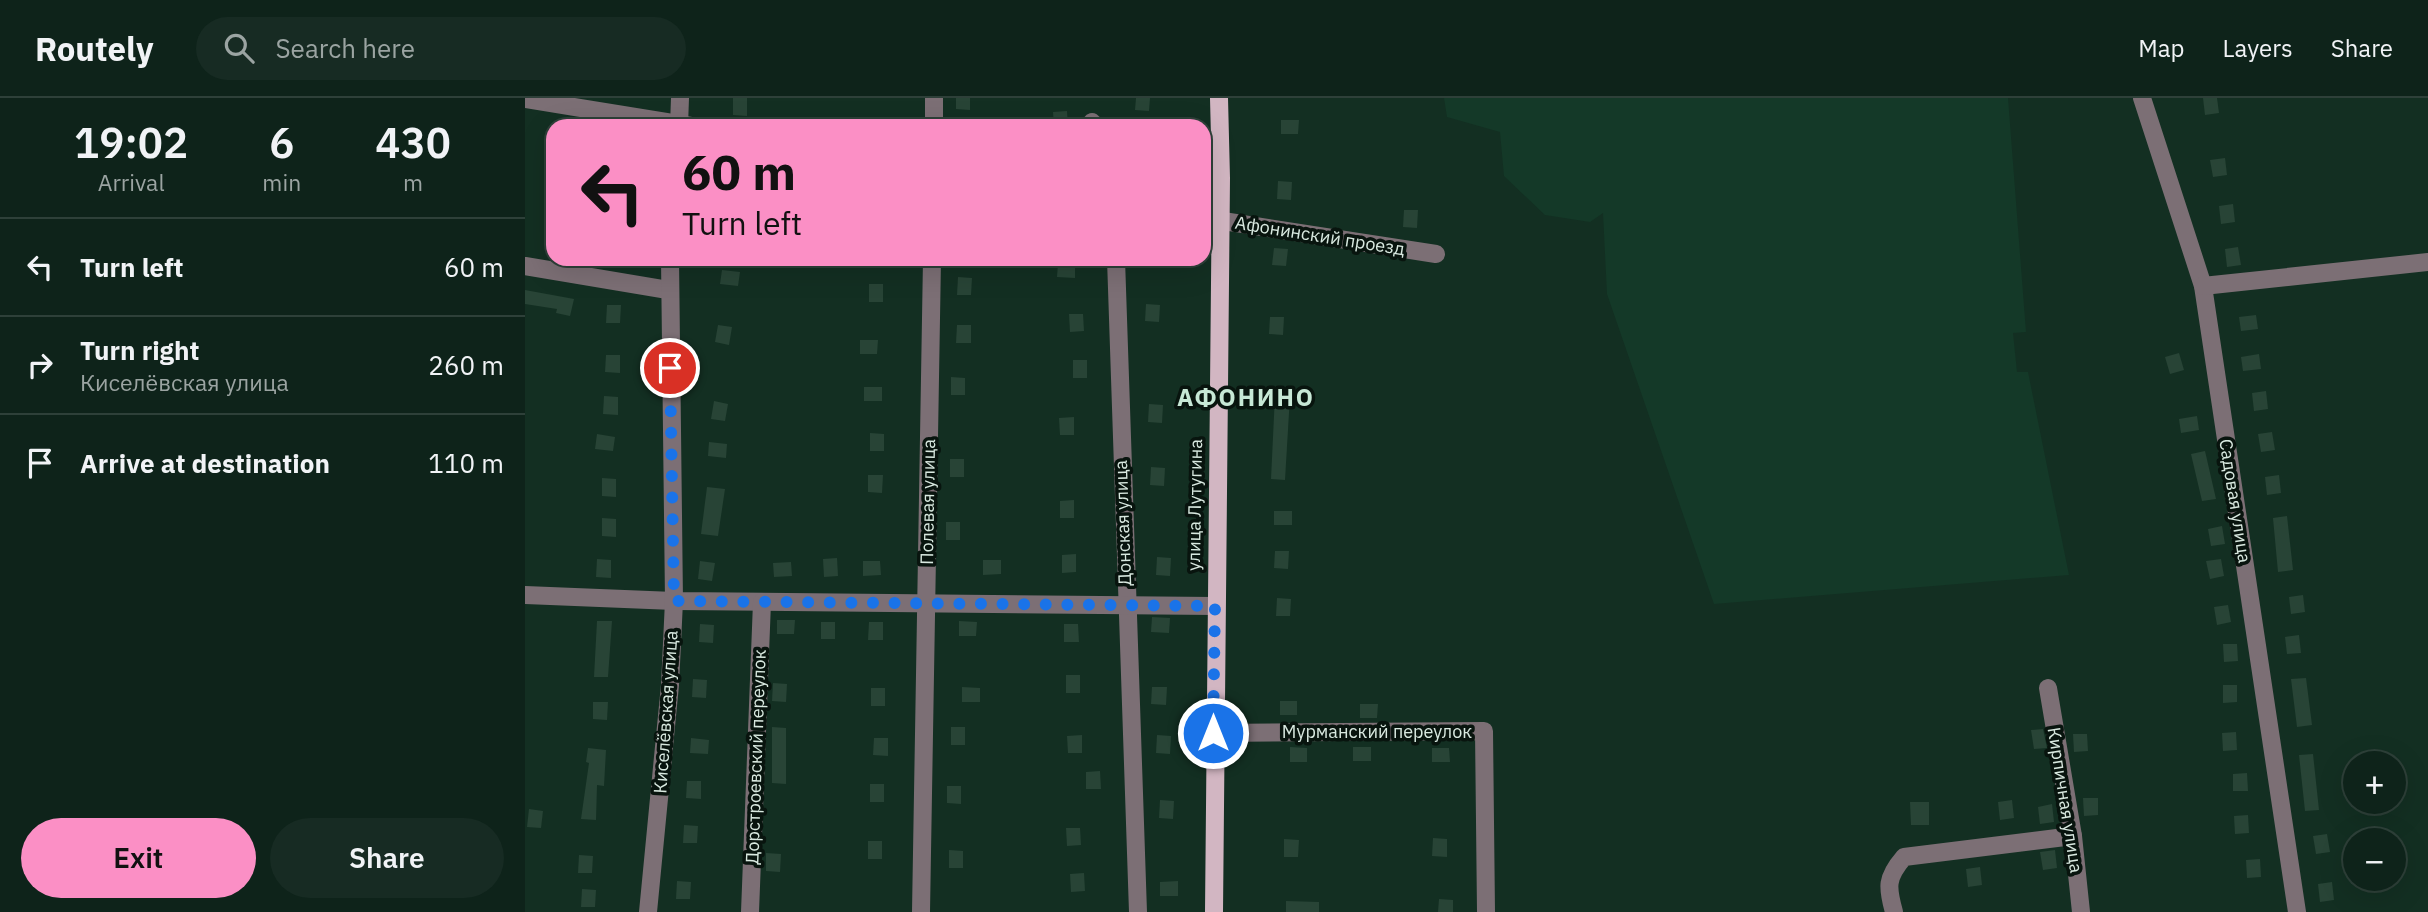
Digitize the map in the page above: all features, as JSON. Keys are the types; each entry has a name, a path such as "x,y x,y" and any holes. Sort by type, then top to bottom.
{"main road":[{"name":"улица Лутугина","path":"1214,912 1212,219 1219,98"}],"street":[{"path":"680,98 682,119"},
{"path":"934,119 935,98"},
{"name":"Садовая улица","path":"2142,98 2203,286 2297,912"},
{"path":"525,99 647,119"},
{"name":"Афонинский проезд","path":"1212,219 1436,254"},
{"path":"2203,286 2428,262"},
{"path":"525,266 668,290"},
{"name":"Киселёвская улица","path":"648,912 670,685 674,601 670,266"},
{"name":"Полевая улица","path":"921,912 932,266"},
{"name":"Донская улица","path":"1116,266 1125,604 1138,912"},
{"path":"525,595 674,601 1215,606"},
{"name":"Дорстроевский переулок","path":"750,912 762,602"},
{"name":"Кирпичная улица","path":"2048,688 2073,836 2081,912"},
{"name":"Мурманский переулок","path":"1213,733 1484,731 1486,912"},
{"path":"1894,912 1887,889 1893,869 1904,857 2073,836"}],"shaded area":[{"path":"1444,98 2008,98 2026,332 2013,333 2017,372 2028,372 2069,575 1714,604 1607,294 1603,213 1590,222 1545,215 1504,176 1500,132 1447,117"}],"building":[{"path":"733,98 747,98 747,116 733,115"},
{"path":"956,98 970,98 970,110 956,109"},
{"path":"1136,98 1150,98 1149,111 1135,110"},
{"path":"2203,98 2217,98 2219,113 2205,115"},
{"path":"1067,111 1068,119 1054,119 1053,112"},
{"path":"1281,120 1299,120 1298,134 1281,134"},
{"path":"2225,158 2227,175 2213,177 2210,160"},
{"path":"1278,181 1292,182 1291,200 1277,199"},
{"path":"2233,204 2235,222 2221,224 2219,206"},
{"path":"1404,210 1418,210 1417,228 1403,227"},
{"path":"2238,247 2241,265 2227,267 2225,249"},
{"path":"1274,248 1288,249 1286,266 1272,265"},
{"path":"1058,266 1075,266 1075,278 1057,277"},
{"path":"722,270 740,272 738,286 720,284"},
{"path":"958,277 972,278 971,295 957,295"},
{"path":"869,284 883,284 883,302 869,302"},
{"path":"525,290 574,299 570,316 556,313 557,309 525,304"},
{"path":"1146,304 1160,305 1159,322 1145,321"},
{"path":"607,305 621,305 620,323 606,323"},
{"path":"1069,314 1083,314 1084,331 1070,332"},
{"path":"2256,315 2258,329 2241,331 2239,317"},
{"path":"1270,317 1284,317 1283,335 1269,334"},
{"path":"718,325 732,327 729,345 715,342"},
{"path":"957,325 971,325 971,343 956,343"},
{"path":"860,340 878,340 877,354 860,354"},
{"path":"2179,353 2184,370 2170,374 2165,357"},
{"path":"2259,354 2261,369 2243,371 2241,357"},
{"path":"606,355 620,355 620,373 605,372"},
{"path":"1073,360 1087,360 1087,378 1073,378"},
{"path":"951,377 965,378 965,395 951,395"},
{"path":"864,387 882,387 882,401 864,401"},
{"path":"2266,391 2268,409 2254,411 2252,393"},
{"path":"1275,395 1290,396 1285,480 1271,479"},
{"path":"604,396 618,397 618,415 603,414"},
{"path":"714,401 728,404 725,421 711,419"},
{"path":"1149,404 1163,405 1162,423 1148,422"},
{"path":"2197,416 2199,430 2181,433 2179,419"},
{"path":"1074,417 1074,435 1060,435 1059,418"},
{"path":"2272,432 2275,450 2261,452 2258,434"},
{"path":"870,433 884,434 884,451 870,451"},
{"path":"597,434 615,437 613,451 595,449"},
{"path":"709,442 727,444 726,458 708,456"},
{"path":"2205,451 2216,499 2202,501 2191,454"},
{"path":"950,459 964,459 964,477 950,477"},
{"path":"1151,467 1165,468 1164,486 1150,485"},
{"path":"868,475 883,475 882,493 868,492"},
{"path":"2279,475 2281,493 2267,495 2265,477"},
{"path":"602,478 616,479 616,497 602,496"},
{"path":"707,487 725,489 718,536 701,534"},
{"path":"1074,500 1074,518 1060,518 1060,501"},
{"path":"1274,511 1292,511 1292,525 1274,525"},
{"path":"2287,516 2293,570 2278,572 2273,518"},
{"path":"602,518 616,519 616,537 602,536"},
{"path":"946,522 960,522 960,540 946,540"},
{"path":"2222,526 2225,544 2211,546 2208,529"},
{"path":"1275,551 1289,551 1288,569 1274,568"},
{"path":"1076,554 1076,572 1062,573 1062,555"},
{"path":"1157,557 1171,558 1170,576 1156,575"},
{"path":"837,558 838,576 824,577 823,559"},
{"path":"597,559 611,560 611,578 596,577"},
{"path":"2221,559 2224,576 2210,579 2206,561"},
{"path":"983,560 1001,560 1001,574 983,575"},
{"path":"700,561 715,563 712,581 698,579"},
{"path":"863,561 880,561 881,575 863,576"},
{"path":"791,562 792,576 774,577 773,563"},
{"path":"2303,595 2305,612 2291,614 2289,597"},
{"path":"1277,598 1291,599 1290,616 1276,616"},
{"path":"2228,605 2231,622 2217,625 2214,607"},
{"path":"1152,617 1170,618 1169,633 1151,632"},
{"path":"777,620 795,620 794,634 777,634"},
{"path":"597,621 612,621 608,677 594,677"},
{"path":"959,621 977,622 976,636 959,636"},
{"path":"821,622 835,622 835,639 821,639"},
{"path":"869,622 883,622 883,640 868,640"},
{"path":"700,624 714,625 713,643 699,642"},
{"path":"1064,624 1078,624 1079,642 1064,642"},
{"path":"2299,635 2301,653 2287,654 2285,637"},
{"path":"2223,644 2237,644 2238,661 2224,662"},
{"path":"1066,675 1080,675 1080,693 1066,693"},
{"path":"2306,678 2312,725 2297,727 2291,679"},
{"path":"693,679 707,680 706,698 692,697"},
{"path":"773,683 787,684 786,702 772,701"},
{"path":"2223,685 2237,685 2237,702 2223,703"},
{"path":"962,687 980,688 980,702 962,702"},
{"path":"1152,687 1167,687 1166,705 1151,704"},
{"path":"871,688 885,688 885,706 871,706"},
{"path":"1280,701 1297,701 1297,715 1280,715"},
{"path":"593,702 608,702 607,720 593,719"},
{"path":"1360,704 1378,704 1377,718 1360,718"},
{"path":"772,727 786,728 786,784 772,783"},
{"path":"951,727 965,727 965,745 951,745"},
{"path":"2043,729 2047,748 2034,749 2031,730"},
{"path":"2236,732 2237,750 2223,751 2222,733"},
{"path":"2073,734 2087,734 2088,751 2074,752"},
{"path":"1082,735 1082,753 1068,753 1067,736"},
{"path":"1157,735 1171,736 1170,754 1156,753"},
{"path":"691,738 709,740 708,754 690,753"},
{"path":"874,738 888,738 888,756 873,755"},
{"path":"1290,747 1307,748 1307,762 1290,762"},
{"path":"1353,747 1371,747 1371,761 1353,761"},
{"path":"588,748 606,750 604,786 597,785 596,820 581,819 589,763 586,762"},
{"path":"1432,748 1449,748 1450,762 1432,762"},
{"path":"2313,754 2319,810 2305,811 2299,755"},
{"path":"1100,771 1101,789 1086,789 1086,772"},
{"path":"2247,773 2248,791 2233,791 2233,774"},
{"path":"687,781 701,781 701,799 686,798"},
{"path":"870,784 884,784 884,802 870,802"},
{"path":"947,786 961,786 961,804 947,803"},
{"path":"2083,798 2098,798 2098,815 2084,816"},
{"path":"1160,800 1174,801 1173,819 1159,818"},
{"path":"2012,800 2014,818 2000,820 1998,802"},
{"path":"1910,802 1929,802 1929,825 1911,825"},
{"path":"2052,804 2054,822 2040,824 2038,807"},
{"path":"529,809 543,811 541,828 527,827"},
{"path":"2248,815 2249,833 2235,834 2234,816"},
{"path":"684,825 698,826 697,843 683,843"},
{"path":"1066,828 1080,828 1081,845 1067,846"},
{"path":"2327,834 2330,852 2316,854 2313,836"},
{"path":"1433,838 1447,839 1447,857 1432,856"},
{"path":"1284,839 1299,840 1298,857 1284,857"},
{"path":"868,841 882,841 882,859 868,859"},
{"path":"949,850 963,851 963,868 949,868"},
{"path":"2055,850 2057,868 2043,870 2040,852"},
{"path":"766,853 781,854 780,872 766,871"},
{"path":"579,855 593,856 592,873 578,873"},
{"path":"2260,859 2261,877 2247,878 2246,860"},
{"path":"1980,867 1982,885 1968,887 1966,869"},
{"path":"1084,873 1085,891 1071,892 1070,874"},
{"path":"677,881 691,882 690,899 676,899"},
{"path":"1178,881 1178,896 1160,896 1160,882"},
{"path":"2332,882 2334,900 2320,902 2318,884"},
{"path":"582,889 596,890 595,907 581,907"},
{"path":"1439,899 1453,900 1453,912 1438,912"},
{"path":"1286,901 1319,902 1319,912 1286,912"}],"district":[{"name":"АФОНИНО","path":"1246,398"}],"route":[{"path":"670,368 674,601 1215,606 1213,733"}]}
